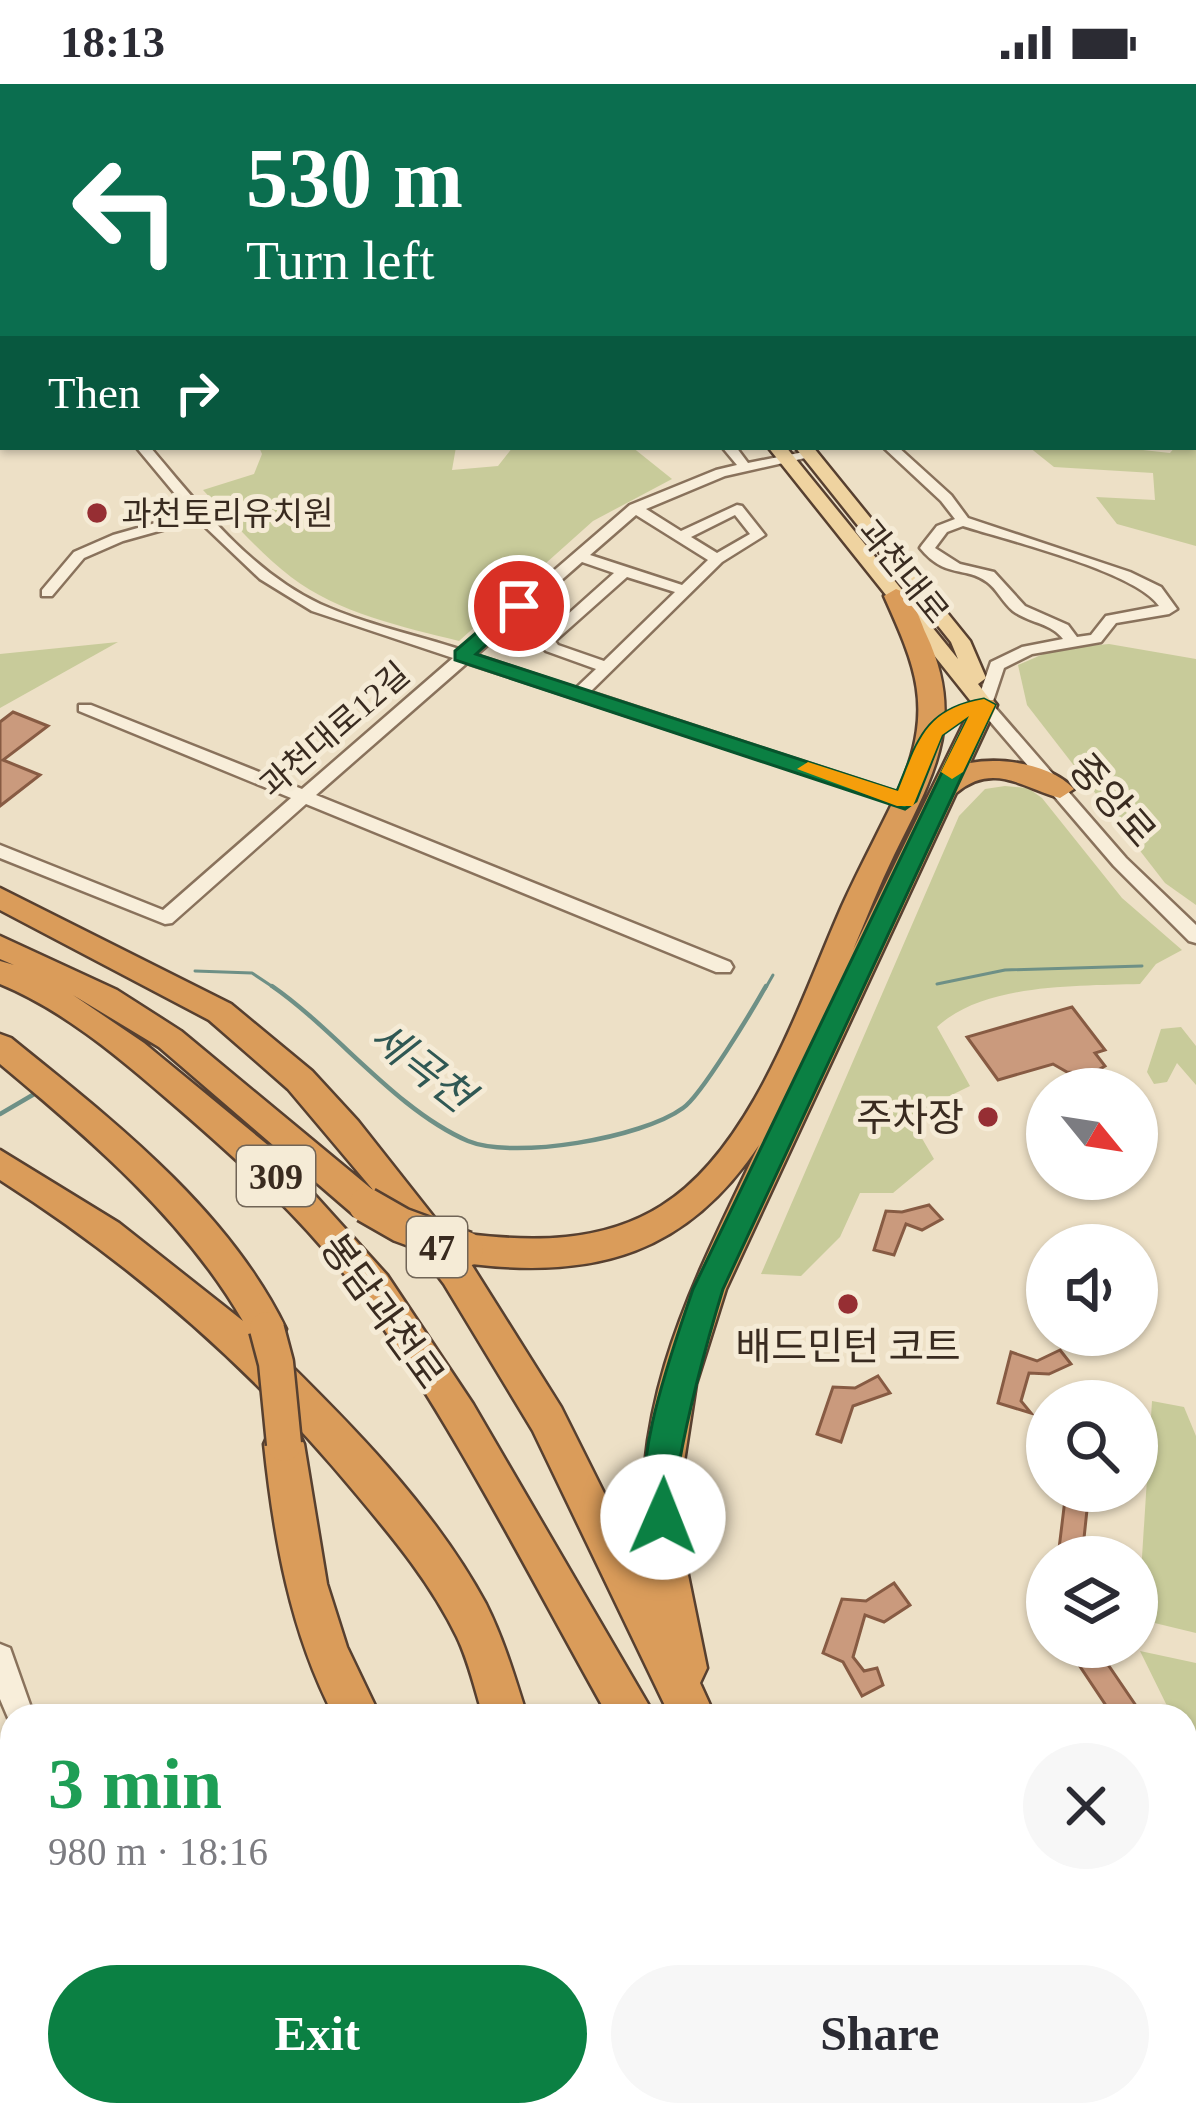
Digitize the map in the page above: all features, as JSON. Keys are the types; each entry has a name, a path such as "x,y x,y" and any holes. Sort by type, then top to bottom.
{"highway":[{"path":"0,946 106,998 170,1039 366,1204 400,1225 466,1249 542,1255 594,1250 639,1232 699,1197 727,1166 761,1111 905,801 932,731 935,691 931,666 896,596"},
{"path":"932,731 965,708 984,705"},
{"name":"47","path":"691,1704 671,1611 661,1478 677,1384 708,1289 984,705"},
{"path":"945,788 957,776 1011,768 1060,789"},
{"name":"47","path":"10,905 220,1012 300,1080 346,1130 457,1273 547,1419 688,1704"},
{"name":"봉담과천로","path":"0,972 40,988 133,1051 262,1161 374,1286 459,1416 626,1704"},
{"path":"0,1046 76,1108 219,1253 248,1292 267,1329 276,1363 292,1530 314,1616 353,1704"},
{"path":"0,1163 153,1265 216,1315 304,1403 448,1579 474,1624 501,1704"}],"main road":[{"name":"과천대로","path":"807,450 961,641 984,705"},
{"name":"과천대로","path":"781,452 984,705"},
{"path":"935,640 951,646 961,641"}],"street":[{"path":"146,450 236,555 284,591 365,626 905,801"},
{"path":"733,450 751,465"},
{"name":"과천대로12길","path":"0,850 165,918 635,508 673,489 781,452 807,450"},
{"path":"893,450 964,521 1100,571 1125,575 1156,590 1168,610 1111,619 1096,639 1028,650 997,665 984,705"},
{"path":"635,508 717,559"},
{"path":"580,693 717,559 758,535 737,508 682,536"},
{"path":"47,593 79,555 199,514"},
{"path":"964,521 933,537 927,548 934,558 969,573 989,574 1020,609 1063,628 1073,642"},
{"path":"577,556 683,590"},
{"path":"606,667 552,648 546,641 625,572"},
{"name":"중앙로","path":"984,705 1120,862 1196,936"},
{"path":"85,708 723,967"},
{"path":"0,1658 16,1704"}],"green space":[{"path":"260,450 455,450 452,470 498,466 511,450 636,450 672,479 593,521 459,641 329,600 291,577 256,546 203,490 254,474"},
{"path":"1033,450 1143,450 1196,450 1196,546 1117,524 1096,497 1155,500 1153,473 1054,467"},
{"path":"118,642 0,708 0,654"},
{"path":"1109,644 1196,659 1196,905 1165,883 1027,705 1018,665 1055,649"},
{"path":"1028,788 1042,798 1122,898 1182,950 1156,964 1140,984 1006,995 980,1002 937,1027 970,1086 909,1116 934,1159 893,1193 860,1193 840,1237 801,1276 761,1274 959,816 985,789"},
{"path":"1181,1027 1196,1046 1196,1085 1177,1063 1167,1082 1158,1083 1158,1068 1148,1068 1161,1029"},
{"path":"1158,1402 1184,1407 1196,1436 1196,1633 1158,1624 1158,1536 1143,1536 1145,1512 1158,1512"},
{"path":"1158,1655 1196,1663 1196,1704 1166,1704 1148,1668 1158,1668"}],"building":[{"path":"13,712 48,726 3,760 40,775 0,806 0,722"},
{"path":"1072,1007 1105,1050 1095,1053 1105,1066 1060,1068 1053,1064 1026,1068 998,1080 967,1037"},
{"path":"929,1205 942,1219 922,1230 906,1224 894,1255 874,1250 886,1211"},
{"path":"1011,1352 1037,1361 1065,1356 1071,1364 1049,1374 1029,1373 1021,1401 1026,1411 998,1403"},
{"path":"878,1376 890,1393 853,1406 841,1442 817,1434 833,1387 855,1388"},
{"path":"1063,1512 1087,1512 1084,1536 1061,1536"},
{"path":"894,1583 910,1605 884,1622 865,1615 853,1657 864,1671 877,1668 883,1685 862,1696 843,1662 823,1653 842,1599 866,1601"},
{"path":"1081,1668 1110,1668 1135,1704 1105,1704"}],"waterway":[{"name":"세곡천","path":"937,984 1005,970 1142,966"},
{"name":"세곡천","path":"195,971 252,973 276,989"},
{"name":"세곡천","path":"765,989 773,975"},
{"name":"세곡천","path":"272,986 276,989"},
{"name":"세곡천","path":"276,989 416,1110 468,1141 515,1148 609,1137 683,1108 714,1070 766,986"},
{"name":"세곡천","path":"0,1114 36,1093"}],"slow traffic":[{"path":"808,769 905,801 932,731 965,708 984,705 952,772"}],"place":[{"name":"과천토리유치원","path":"97,513"},
{"name":"주차장","path":"988,1117"},
{"name":"배드민턴 코트","path":"848,1304"}],"route":[{"path":"519,606 462,656 905,801 932,731 965,708 984,705 708,1289 677,1384 661,1478 663,1517"}]}
